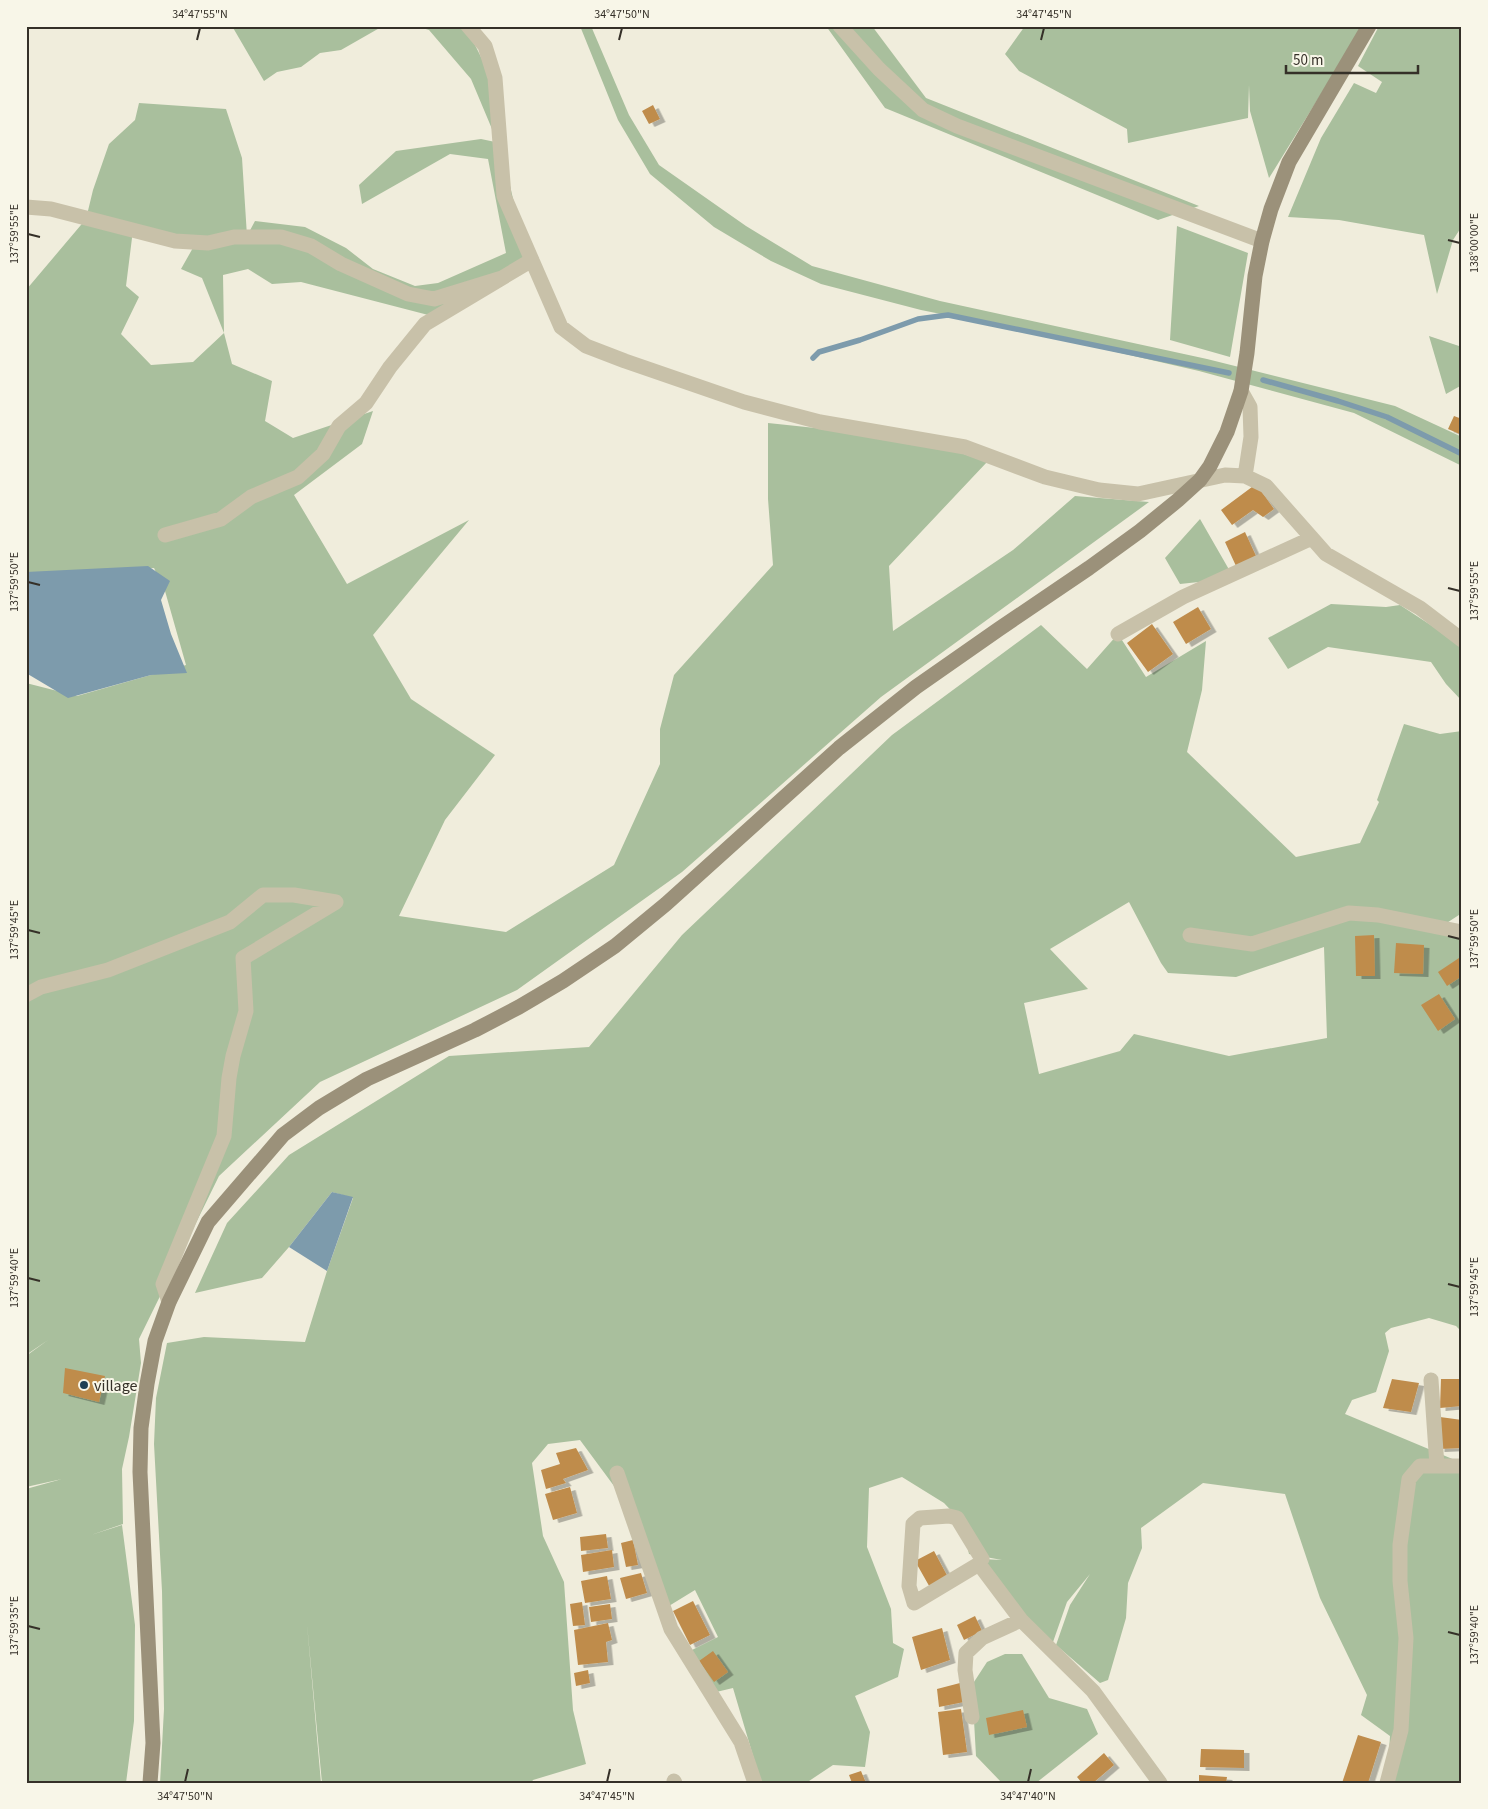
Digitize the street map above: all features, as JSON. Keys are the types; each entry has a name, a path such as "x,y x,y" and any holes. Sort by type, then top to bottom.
{"street":[{"path":"468,26 485,46 495,78 504,196 561,327 586,346 744,402 820,422 965,447 1045,476 1099,490 1138,494 1225,475 1245,476 1266,486 1326,554 1420,608 1462,640"},
{"path":"840,26 879,69 923,110 957,126 1262,241"},
{"path":"150,1783 153,1743 140,1472 140,1428 155,1341 168,1302 208,1222 283,1135 319,1108 367,1079 475,1030 519,1007 615,946 666,904 847,742 916,687 1140,531 1200,480 1210,466 1227,432 1241,391 1255,276 1271,209 1289,162 1369,26"},
{"path":"26,207 51,209 175,241 208,243 234,237 281,237 311,246 341,264 408,294 434,299 502,278"},
{"path":"165,535 221,519 251,497 298,477 323,454 339,426 366,403 424,324 532,260"},
{"path":"1241,391 1250,407 1251,437 1245,476"},
{"path":"1118,634 1183,597 1312,538"},
{"path":"26,995 41,987 108,970 230,922 263,895 294,895 336,902 243,958 246,1011 233,1056 229,1078 224,1136 163,1284 168,1302"},
{"path":"1190,935 1252,944 1349,914 1378,915 1462,932"},
{"path":"1431,1380 1436,1466"},
{"path":"1387,1783 1401,1730 1406,1638 1400,1581 1400,1544 1409,1479 1420,1466 1462,1466"},
{"path":"617,1473 672,1629 741,1742 755,1783"},
{"path":"949,1516 957,1518 982,1559 979,1564 914,1603 909,1586 913,1524 920,1518 949,1516"},
{"path":"979,1564 1021,1620 1093,1691 1160,1783"},
{"path":"972,1718 965,1670 966,1653 982,1638 1021,1620"}],"green space":[{"path":"232,26 383,26 341,50 320,53 301,67 277,72 264,81"},
{"path":"416,26 459,26 471,37 492,79 492,129 471,79 429,30"},
{"path":"580,26 591,26 629,115 659,165 746,226 812,266 940,301 1207,359 1395,406 1462,437 1462,466 1354,413 1199,371 1025,331 921,310 821,284 771,261 714,227 650,174 618,120"},
{"path":"826,26 872,26 926,98 1199,206 1158,220 885,108"},
{"path":"1025,26 1363,26 1269,178 1250,111 1249,85 1248,118 1128,143 1127,129 1019,71 1005,54"},
{"path":"1379,26 1462,26 1462,226 1453,240 1437,294 1424,235 1339,220 1288,217 1321,138 1354,83 1376,93 1382,82 1358,66"},
{"path":"139,103 226,109 242,158 247,236 255,221 305,227 346,248 373,269 415,286 438,283 506,253 488,159 450,154 362,204 359,185 396,151 481,139 500,143 528,263 436,317 301,282 272,284 248,269 223,275 224,333 232,364 272,381 265,421 293,438 373,411 362,444 294,495 347,584 469,520 373,635 411,699 495,755 445,820 399,916 506,932 614,865 660,764 660,729 674,675 773,565 768,499 768,423 920,439 987,462 889,566 893,631 1013,550 1075,496 1149,502 881,697 682,872 517,990 320,1082 219,1176 139,1339 141,1363 122,1469 123,1524 91,1535 122,1525 135,1625 134,1721 126,1783 26,1783 26,1489 62,1479 26,1487 26,1356 48,1340 26,1355 26,683 77,696 186,665 165,591 154,568 26,578 26,290 86,219 93,190 109,144 135,120","holes":["133,230 194,246 181,269 202,278 224,333 193,362 151,365 121,334 139,297 126,286"]},
{"path":"1177,226 1248,253 1230,357 1170,340"},
{"path":"1429,336 1462,347 1462,385 1446,394"},
{"path":"1200,519 1231,573 1208,581 1180,584 1165,558"},
{"path":"1331,604 1386,607 1400,605 1455,641 1462,647 1462,701 1446,684 1431,662 1328,647 1288,669 1268,638"},
{"path":"1041,625 1087,669 1118,634 1146,677 1206,641 1202,690 1187,752 1296,857 1360,843 1379,802 1377,800 1404,724 1440,734 1462,731 1462,913 1439,928 1462,933 1462,1332 1456,1326 1429,1318 1391,1328 1385,1333 1389,1351 1376,1392 1352,1400 1345,1414 1462,1463 1462,1783 1387,1783 1390,1736 1361,1715 1367,1695 1320,1598 1285,1494 1203,1483 1141,1528 1142,1548 1128,1583 1126,1618 1108,1680 1100,1683 1056,1645 1070,1605 1090,1574 1067,1602 1053,1642 1021,1620 982,1559 1002,1560 969,1554 962,1522 944,1503 902,1477 869,1488 867,1547 891,1609 893,1643 904,1649 898,1677 855,1696 870,1732 865,1767 833,1765 806,1783 761,1783 733,1688 712,1693 686,1653 718,1637 695,1590 664,1609 634,1513 580,1440 548,1444 532,1463 543,1536 564,1582 573,1710 586,1764 533,1780 531,1783 322,1783 307,1624 321,1783 160,1783 164,1709 162,1591 154,1444 156,1398 167,1343 204,1337 305,1342 327,1271 353,1198 332,1192 262,1278 195,1293 227,1223 289,1155 449,1056 589,1047 682,935 892,735","holes":["1129,902 1168,973 1236,977 1324,947 1327,1038 1229,1056 1134,1034 1120,1051 1039,1074 1024,1003 1088,989 1050,949"]},
{"path":"1005,1654 1022,1654 1049,1698 1087,1709 1098,1734 1036,1783 1002,1783 976,1756 972,1685 987,1662"}],"water":[{"path":"148,566 170,581 161,600 171,634 187,673 151,675 68,698 26,673 26,572"},
{"path":"332,1192 353,1197 327,1271 289,1247"}],"building":[{"path":"653,105 660,119 649,124 642,111"},
{"path":"1454,416 1462,419 1462,435 1448,429"},
{"path":"1256,484 1274,509 1263,517 1253,510 1232,525 1221,510"},
{"path":"1245,532 1256,556 1236,566 1225,542"},
{"path":"1198,607 1211,629 1186,644 1173,622"},
{"path":"1152,624 1173,654 1148,672 1127,643"},
{"path":"1374,935 1375,976 1356,976 1355,936"},
{"path":"1396,943 1424,945 1423,974 1394,973"},
{"path":"1462,956 1462,976 1447,986 1438,972"},
{"path":"1439,994 1455,1019 1438,1031 1421,1005"},
{"path":"65,1368 105,1376 99,1402 63,1393"},
{"path":"1392,1379 1419,1383 1411,1412 1383,1408"},
{"path":"1441,1379 1462,1379 1462,1406 1440,1408"},
{"path":"1440,1417 1462,1420 1462,1448 1439,1449"},
{"path":"576,1448 588,1470 563,1479 566,1483 546,1489 541,1470 560,1464 556,1453"},
{"path":"570,1487 577,1513 553,1520 545,1494"},
{"path":"606,1534 608,1548 581,1551 580,1537"},
{"path":"633,1540 638,1565 626,1567 621,1543"},
{"path":"612,1550 614,1567 583,1572 581,1555"},
{"path":"934,1551 950,1581 932,1591 915,1561"},
{"path":"641,1573 647,1593 626,1599 620,1578"},
{"path":"607,1576 611,1599 585,1603 581,1581"},
{"path":"693,1601 710,1635 690,1645 673,1611"},
{"path":"582,1602 585,1625 573,1626 570,1604"},
{"path":"610,1604 612,1619 591,1622 589,1607"},
{"path":"975,1616 982,1631 964,1640 957,1625"},
{"path":"608,1623 612,1640 606,1642 608,1662 578,1665 574,1630"},
{"path":"942,1628 950,1660 921,1670 912,1637"},
{"path":"713,1651 728,1672 714,1682 699,1661"},
{"path":"588,1670 590,1683 576,1686 574,1673"},
{"path":"960,1683 964,1702 939,1707 937,1689"},
{"path":"961,1709 967,1752 943,1755 938,1712"},
{"path":"1023,1710 1027,1727 989,1735 986,1718"},
{"path":"1358,1735 1381,1742 1368,1783 1342,1783"},
{"path":"1201,1749 1244,1750 1244,1768 1200,1767"},
{"path":"1104,1753 1114,1765 1093,1783 1082,1783 1077,1777"},
{"path":"861,1771 866,1783 852,1783 849,1775"},
{"path":"1199,1775 1227,1777 1226,1783 1199,1783"}],"waterway":[{"path":"813,358 819,352 860,340 918,319 948,315 1229,373"},
{"path":"1263,380 1387,417 1462,454"}],"place":[{"name":"village","path":"84,1385"}]}
